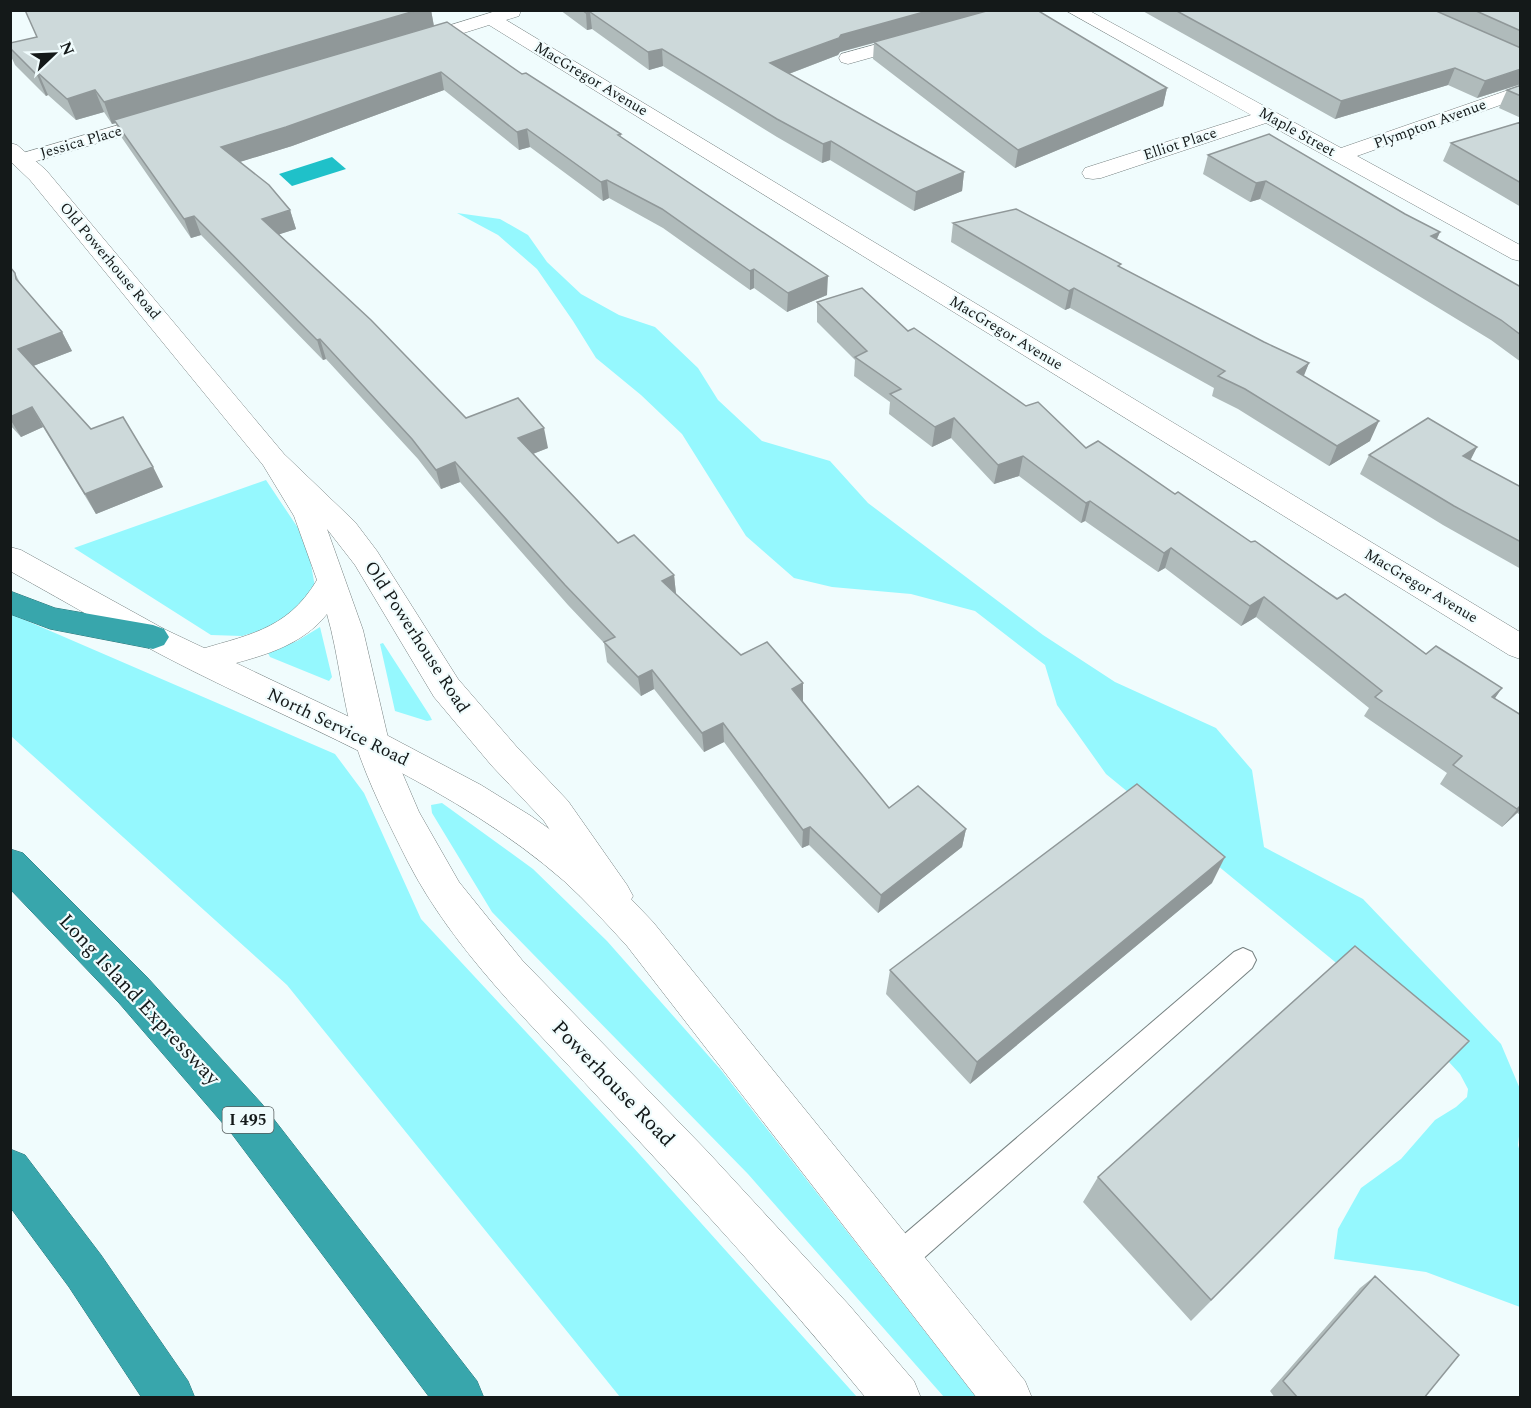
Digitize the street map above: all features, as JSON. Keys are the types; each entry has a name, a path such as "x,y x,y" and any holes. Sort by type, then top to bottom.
{"highway":[{"path":"10,602 50,618 153,637"},
{"name":"Long Island Expressway","path":"10,864 133,990 247,1119 460,1398"},
{"path":"10,1170 85,1271 171,1398"}],"street":[{"path":"395,48 518,10"},
{"name":"Maple Street","path":"1074,10 1521,254"},
{"name":"MacGregor Avenue","path":"492,19 1521,647"},
{"path":"848,58 936,34"},
{"name":"Plympton Avenue","path":"1340,155 1521,92"},
{"name":"Jessica Place","path":"17,154 184,112"},
{"name":"Elliot Place","path":"1093,173 1267,116"},
{"name":"Old Powerhouse Road","path":"17,154 274,460 345,529 366,558 446,688 556,811 640,934"},
{"name":"Old Powerhouse Road","path":"274,460 308,516 332,580 347,630 372,742"},
{"name":"North Service Road","path":"10,557 153,637 372,742 444,781 529,834 567,861 601,891 640,934"},
{"path":"202,660 289,631 313,610 332,580"},
{"name":"Powerhouse Road","path":"372,742 402,813 422,853 446,893 474,932 544,1013 782,1264 897,1398"},
{"path":"640,934 1008,1398"}],"lane":[{"path":"898,1260 1243,960"}],"shaded area":[{"path":"332,157 346,169 292,186 279,174"},
{"path":"457,213 500,219 528,235 547,262 581,294 619,315 655,327 698,368 718,400 762,441 830,461 868,503 1043,635 1115,682 1216,728 1252,770 1264,847 1363,899 1501,1044 1520,1089 1518,1145 1520,1152 1520,1307 1426,1272 1334,1259 1338,1229 1361,1188 1401,1159 1435,1120 1467,1097 1468,1089 1460,1074 1424,1035 1106,774 1057,705 1045,665 975,611 911,594 832,587 794,578 746,536 682,434 641,395 596,358 537,269 498,235"},
{"path":"266,480 298,528 310,559 315,587 279,625 242,636 211,635 74,548"},
{"path":"11,614 335,754 364,793 421,919 632,1146 857,1397 620,1397 287,985 11,736"},
{"path":"320,627 332,677 329,681 270,657 268,653 297,641"},
{"path":"383,643 432,720 427,721 395,711 380,644"},
{"path":"442,803 533,869 607,941 721,1070 976,1397 944,1397 748,1174 492,912 432,813 431,805"}],"building":[{"path":"25,10 418,10 104,102 95,90 67,99 39,74 37,75 10,48 10,43 37,37"},
{"path":"582,10 931,10 841,35 839,38 770,63 964,172 916,192 831,141 823,144 777,119 662,49 648,52 590,12 586,13"},
{"path":"990,10 1037,10 1167,88 1018,150 874,42"},
{"path":"1175,10 1434,10 1521,48 1521,69 1485,81 1455,68 1341,101"},
{"path":"1474,10 1521,10 1521,31"},
{"path":"447,22 522,74 526,73 621,134 618,135 828,276 788,293 754,269 750,271 662,209 607,180 601,182 527,129 517,132 441,72 286,127 221,147 269,185 290,210 262,219 371,320 466,418 518,398 544,428 518,438 618,543 634,535 674,575 662,581 741,655 767,642 803,683 792,689 889,808 918,786 966,829 881,895 810,827 803,830 723,723 702,733 652,670 638,677 604,642 615,637 565,585 455,462 436,470 412,439 320,339 317,340 194,216 184,219 114,120"},
{"path":"1521,85 1521,96 1507,90"},
{"path":"1521,122 1521,183 1451,143"},
{"path":"1269,134 1440,232 1431,236 1521,287 1521,335 1501,320 1266,181 1256,183 1208,155"},
{"path":"1016,209 1121,264 1118,266 1309,363 1297,372 1379,421 1337,446 1245,389 1218,376 1225,371 1074,288 1069,291 953,223"},
{"path":"10,267 16,279 62,332 18,349 91,429 123,417 153,467 85,494 32,407 10,417"},
{"path":"862,288 908,331 914,328 1026,406 1038,402 1086,448 1098,441 1175,494 1178,492 1251,542 1255,541 1337,599 1345,594 1426,654 1436,646 1502,688 1492,697 1521,715 1521,805 1517,809 1453,765 1462,756 1375,697 1382,691 1264,597 1250,606 1171,548 1164,553 1090,501 1086,503 1023,456 998,465 954,418 935,427 890,394 901,389 855,357 867,351 817,302"},
{"path":"1428,418 1477,447 1463,456 1521,487 1521,542 1454,506 1369,455"},
{"path":"1137,784 1225,857 977,1062 890,970"},
{"path":"1355,946 1469,1041 1211,1300 1098,1177"},
{"path":"1375,1276 1459,1355 1424,1398 1298,1398 1283,1381"}]}
